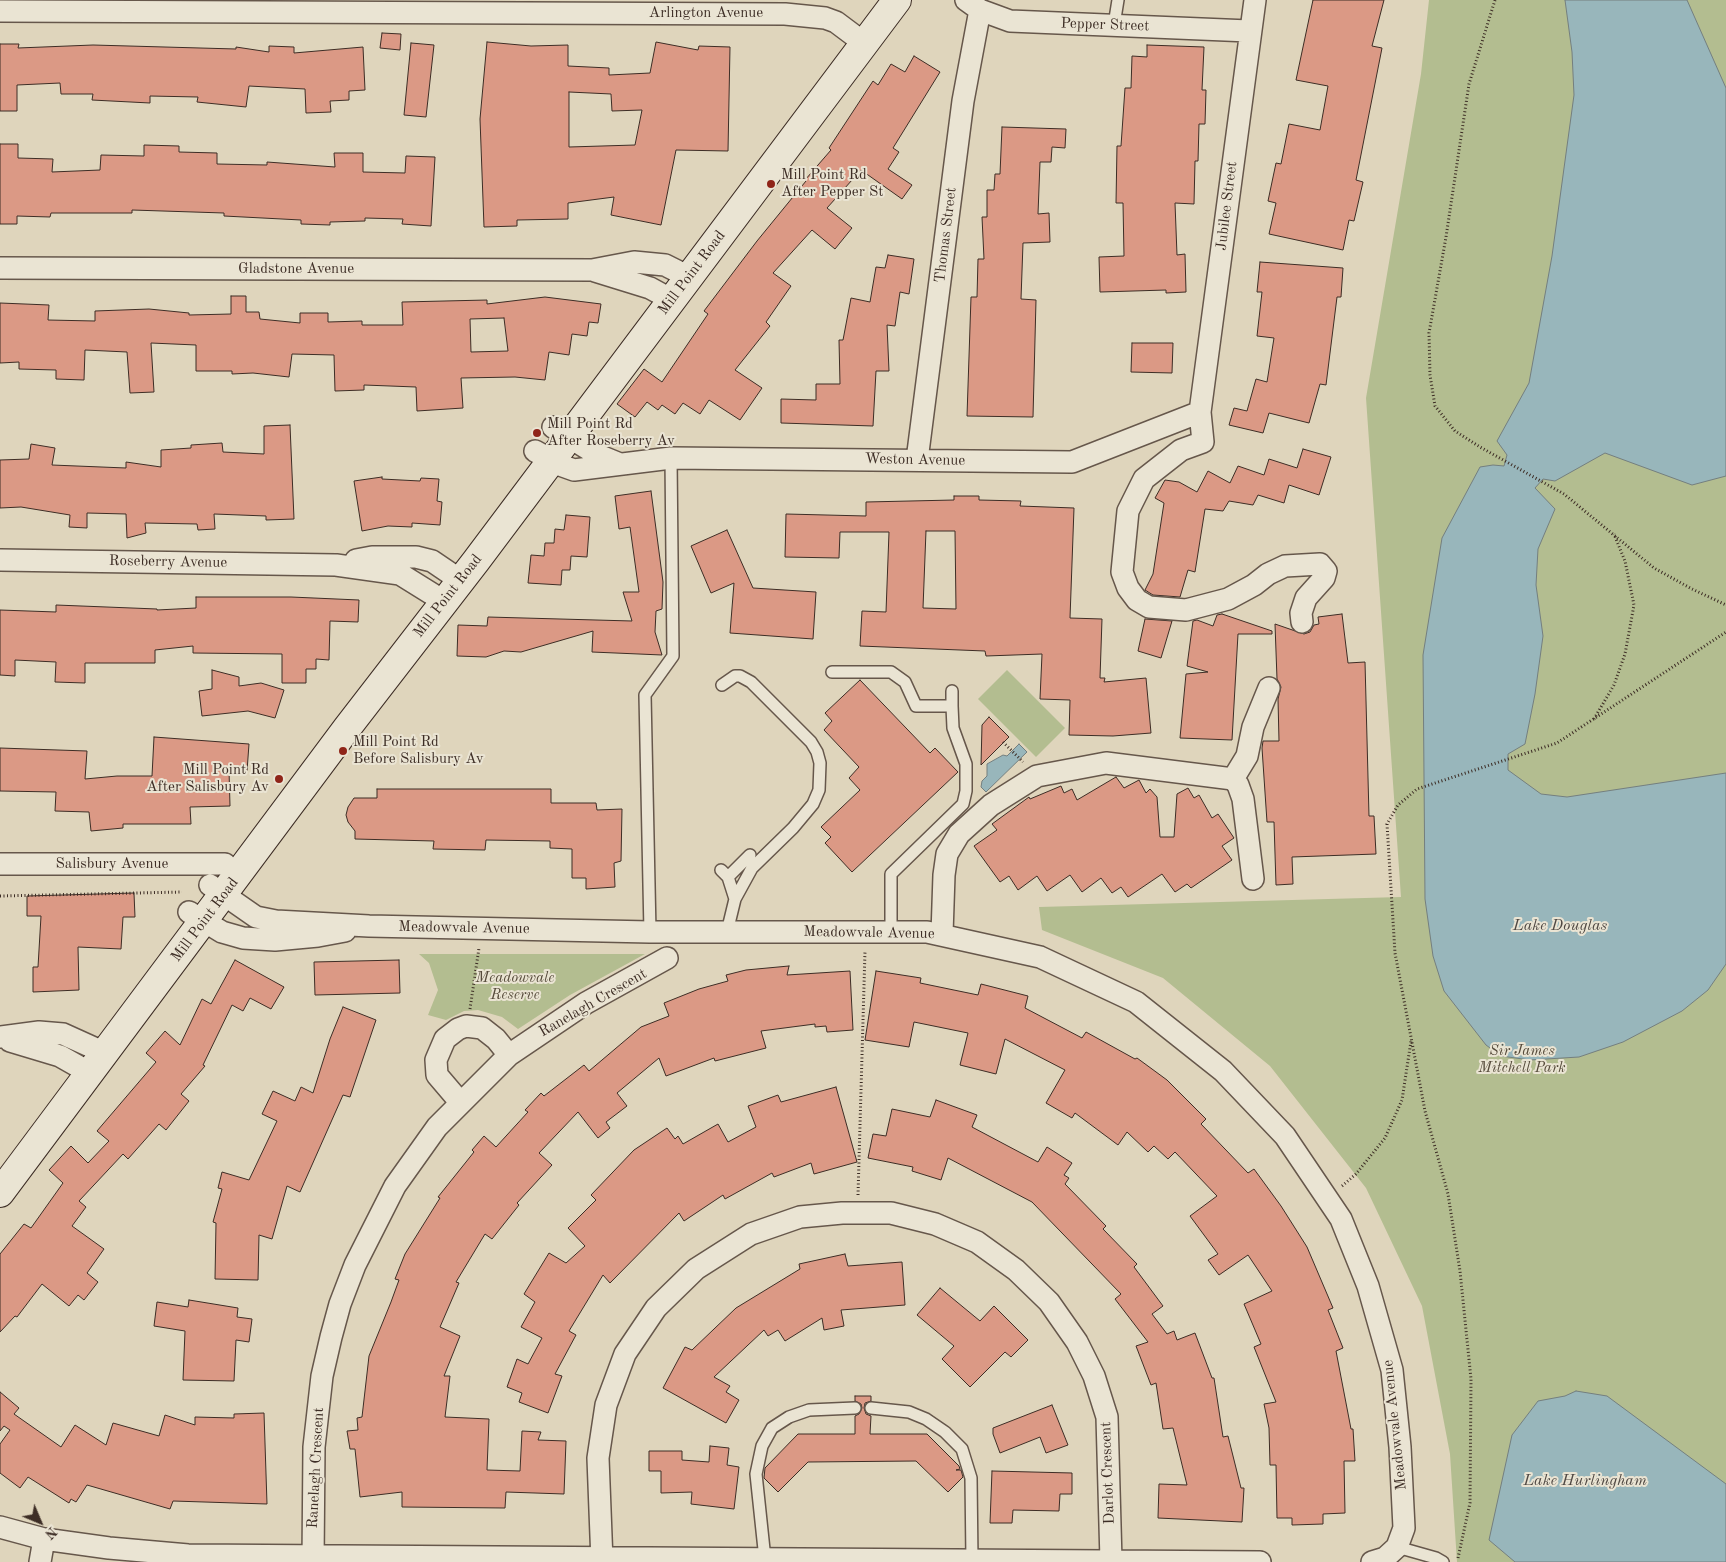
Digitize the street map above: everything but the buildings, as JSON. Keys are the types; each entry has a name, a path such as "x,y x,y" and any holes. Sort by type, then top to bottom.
{"main road":[{"name":"Mill Point Road","path":"858,38 875,0"},
{"name":"Mill Point Road","path":"0,1192 192,908 219,881 347,728 446,586 663,296 858,38 897,0"},
{"name":"Mill Point Road","path":"0,1162 90,1059"}],"street":[{"name":"Jubilee Street","path":"1254,0 1200,412 1203,442 1181,450 1144,479 1128,511 1122,572 1128,588 1137,600 1149,607 1186,610 1228,599 1254,585 1268,574 1285,566 1320,564 1326,571 1324,578 1306,598 1301,613 1302,622"},
{"name":"Pepper Street","path":"973,5 1010,22 1249,31"},
{"name":"Thomas Street","path":"917,460 963,102 973,5"},
{"name":"Arlington Avenue","path":"0,11 784,14 825,18 858,38"},
{"name":"Gladstone Avenue","path":"0,268 592,270 634,262 665,265 681,273"},
{"name":"Gladstone Avenue","path":"592,270 663,296"},
{"name":"Weston Avenue","path":"543,456 574,470 671,458 1072,462 1200,412"},
{"name":"Weston Avenue","path":"561,432 598,455 620,464"},
{"name":"Roseberry Avenue","path":"0,560 336,565 400,574 446,586"},
{"path":"1233,779 1247,756 1253,727 1269,688"},
{"path":"942,934 944,875 947,854 959,834 991,805 1037,776 1106,763 1233,779 1238,785 1243,799 1253,879"},
{"name":"Salisbury Avenue","path":"0,864 219,881"},
{"name":"Meadowvale Avenue","path":"219,881 256,917 276,921 369,926 650,932 891,932 942,934 1040,958 1136,1002 1223,1071 1285,1136 1341,1219 1368,1286 1392,1370 1400,1447 1404,1528 1397,1547"},
{"name":"Meadowvale Avenue","path":"192,908 222,932 242,938 275,940 318,936 369,926"},
{"name":"Ranelagh Crescent","path":"312,1559 314,1447 322,1376 340,1304 354,1265 395,1186 417,1152 460,1102 509,1055 586,1003 668,958"},
{"path":"460,1102 437,1075 436,1060 445,1039 458,1029 466,1026 482,1028 496,1039 509,1055"},
{"path":"0,1038 40,1032 63,1034 90,1059"},
{"name":"Darlot Crescent","path":"601,1560 598,1458 606,1405 625,1354 656,1308 696,1269 751,1234 800,1217 891,1213 926,1222 977,1242 1016,1270 1049,1302 1077,1342 1094,1376 1107,1417 1112,1561"},
{"path":"0,1527 44,1538 109,1548 188,1554 312,1559 1260,1562"},
{"path":"40,1562 44,1538"},
{"path":"1372,1562 1385,1558 1397,1547"}],"lane":[{"path":"1114,25 1118,0"},
{"path":"650,932 645,695 673,656 671,458"},
{"path":"832,672 891,672 905,682 916,706 952,706"},
{"path":"722,685 735,676 747,678 772,708 811,742 817,752 820,763 819,790 808,812 752,868 735,900 727,932"},
{"path":"891,932 891,874 963,804 966,791 966,764 952,728 952,691"},
{"path":"735,900 725,873 750,855"},
{"path":"765,1559 756,1474 762,1446 772,1428 789,1417 809,1410 855,1408"},
{"path":"871,1408 909,1412 926,1419 945,1432 962,1449 972,1478 972,1560"},
{"path":"1397,1547 1436,1558 1443,1562"}],"path":[{"path":"1494,0 1469,84 1446,237 1429,333 1430,375 1435,406 1455,431 1564,494 1614,533 1654,568 1726,605"},
{"path":"1593,721 1614,685 1623,661 1634,604 1625,561 1614,533"},
{"path":"1457,1562 1470,1503 1471,1379 1460,1272 1448,1194 1425,1111 1395,953 1388,824 1398,805 1416,789 1557,743 1593,721 1677,662 1726,632"},
{"path":"1003,742 1022,761"},
{"path":"0,896 192,908"},
{"path":"466,1026 481,928"},
{"path":"857,1213 866,932"},
{"path":"1327,1198 1356,1174 1385,1138 1402,1100 1411,1038"}],"green space":[{"name":"Sir James Mitchell Park","path":"1429,0 1726,0 1726,1562 1457,1562 1450,1454 1422,1306 1366,1188 1270,1066 1163,978 1042,930 1039,907 1401,897 1366,398 1421,74"},
{"path":"1007,670 1065,728 1036,757 978,699"},
{"name":"Meadowvale Reserve","path":"419,954 645,954 570,995 518,1029 502,1017 478,1010 464,1011 446,1020 428,1015 438,990 429,963"}],"water":[{"name":"Lake Douglas","path":"1565,0 1687,0 1726,88 1726,476 1692,485 1605,453 1555,481 1543,479 1535,488 1555,509 1538,549 1536,585 1543,636 1535,694 1525,744 1508,754 1508,770 1541,794 1567,797 1726,773 1726,964 1708,990 1682,1011 1623,1042 1579,1057 1530,1060 1501,1056 1486,1045 1444,991 1433,956 1425,899 1423,655 1442,538 1480,467 1504,466 1507,455 1497,441 1529,383 1552,256 1574,95 1572,52"},
{"path":"1019,744 1027,752 986,792 981,787 982,781 987,776 987,764 1003,755 1007,756"},
{"name":"Lake Hurlingham","path":"1576,1391 1607,1396 1726,1484 1726,1562 1515,1562 1489,1540 1512,1435 1538,1401 1565,1396"}],"place":[{"name":"Mill Point Rd After Pepper St","path":"771,184"},
{"name":"Mill Point Rd After Roseberry Av","path":"537,433"},
{"name":"Mill Point Rd Before Salisbury Av","path":"343,751"},
{"name":"Mill Point Rd After Salisbury Av","path":"279,779"}]}
